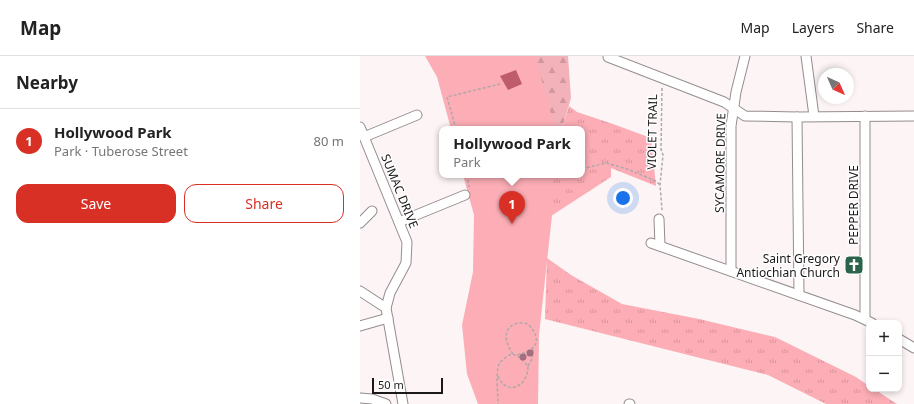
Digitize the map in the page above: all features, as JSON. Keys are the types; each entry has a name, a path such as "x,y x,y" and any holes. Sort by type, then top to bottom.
{"street":[{"name":"SYCAMORE DRIVE","path":"731,272 730,126 736,92 745,56"},
{"path":"806,56 814,116"},
{"path":"608,57 724,102 744,116 914,116"},
{"path":"364,137 417,115"},
{"name":"PEPPER DRIVE","path":"865,116 868,320"},
{"path":"797,117 799,295"},
{"name":"SUMAC DRIVE","path":"360,128 407,242 406,263 390,293 386,308 403,404"},
{"path":"399,222 465,195"},
{"path":"360,223 372,211"},
{"path":"659,219 656,244 866,320"},
{"path":"360,291 386,308"},
{"path":"360,326 388,318"},
{"path":"902,341 914,348"},
{"path":"360,398 372,399 386,404"}],"path":[{"name":"VIOLET TRAIL","path":"659,219 662,214 660,185 663,155 661,149 662,78"},
{"path":"455,126 447,97 500,84"},
{"name":"VIOLET TRAIL","path":"585,168 606,163 627,169 656,181 660,185"},
{"path":"498,376 504,385 511,387 525,380 528,374 528,366 532,359 536,341 534,331 528,324 518,323 510,327 506,333 506,341 513,354"},
{"path":"498,404 498,365 508,355 517,355 533,349"},
{"path":"517,355 528,366"}],"green space":[{"path":"425,56 568,56 571,98 563,126 552,126 534,111"},
{"path":"425,56 535,56 553,121 553,126 450,126 437,77"},
{"path":"569,106 577,112 651,138 656,186 611,168 611,177 551,216 550,178 585,178 585,126 563,126"},
{"path":"464,178 553,178 553,206 539,335 538,404 478,404 467,374 462,325 473,272 474,215"},
{"path":"547,258 571,275 622,304 699,319 775,337 856,377 866,384 866,392 879,392 897,404 826,404 768,375 545,319"}],"building":[{"path":"516,70 522,84 508,90 500,76"}],"place":[{"name":"Hollywood Park","path":"512,224"},
{"name":"Saint Gregory Antiochian Church","path":"854,265"}]}
